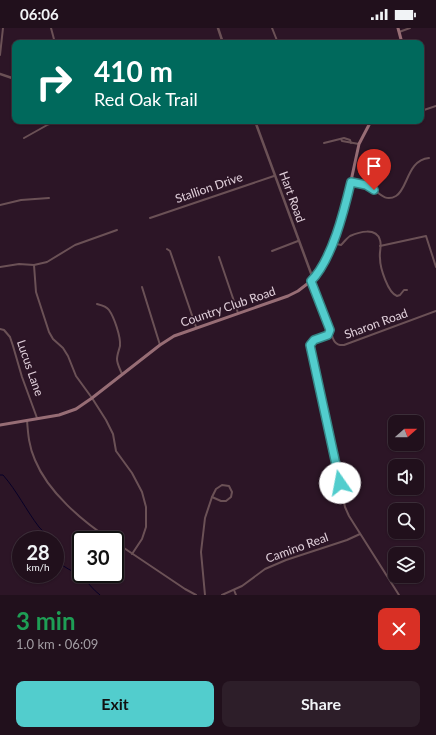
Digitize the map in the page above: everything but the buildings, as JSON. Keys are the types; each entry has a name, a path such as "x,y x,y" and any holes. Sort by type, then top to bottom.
{"main road":[{"path":"398,30 401,40"},
{"name":"Country Club Road","path":"0,425 68,412 76,409 174,336 196,327 288,296 313,280 323,266 332,243 346,204 359,144 369,124"}],"street":[{"path":"0,55 3,28"},
{"path":"51,28 54,40"},
{"path":"218,28 221,40"},
{"path":"272,28 277,40"},
{"path":"398,30 410,28"},
{"path":"0,74 12,79"},
{"path":"424,110 436,106"},
{"path":"24,138 46,124"},
{"name":"Hart Road","path":"256,124 313,280"},
{"path":"324,143 344,138 350,140 351,143 359,144"},
{"path":"351,182 366,185 383,197 392,198 399,194 413,168 423,160 429,158"},
{"name":"Stallion Drive","path":"150,218 274,176"},
{"path":"0,205 21,200 49,198"},
{"path":"0,267 19,264 34,265 52,259 75,245 117,230"},
{"path":"332,243 341,245 350,236 369,231 377,235 380,241 380,263 385,279 392,293 397,296 404,290 407,290"},
{"path":"380,246 426,236 436,267"},
{"path":"272,251 298,241"},
{"path":"168,249 170,251 196,327"},
{"path":"219,258 238,313"},
{"path":"34,265 36,292 49,332 63,348 76,376 92,398 111,430 116,451 136,480 144,501 147,519 146,527 142,539 132,554"},
{"path":"313,280 330,329 329,334 314,340 310,343 310,346 345,506 360,534 399,595"},
{"path":"142,287 160,345"},
{"path":"97,304 104,306 109,310 118,332 120,347 116,358 123,375"},
{"name":"Sharon Road","path":"330,329 335,343 342,345 436,311"},
{"name":"Lucus Lane","path":"0,329 4,330 10,338 23,381 37,418"},
{"path":"26,420 31,448 35,460 47,481 74,511 98,531"},
{"path":"205,595 201,552 205,518 212,497 216,489 222,485 229,486 232,492 226,501 221,501 212,497"},
{"name":"Camino Real","path":"222,595 242,586 265,569 360,534"},
{"path":"124,548 196,595"},
{"path":"234,590 236,595"}],"waterway":[{"path":"0,475 3,475 8,481 39,527 43,531"},
{"path":"64,567 82,577 100,595"}],"route":[{"path":"340,483 310,345 314,340 327,336 330,333 330,330 311,281 319,273 323,266 346,204 351,182 366,185 374,190"}]}
